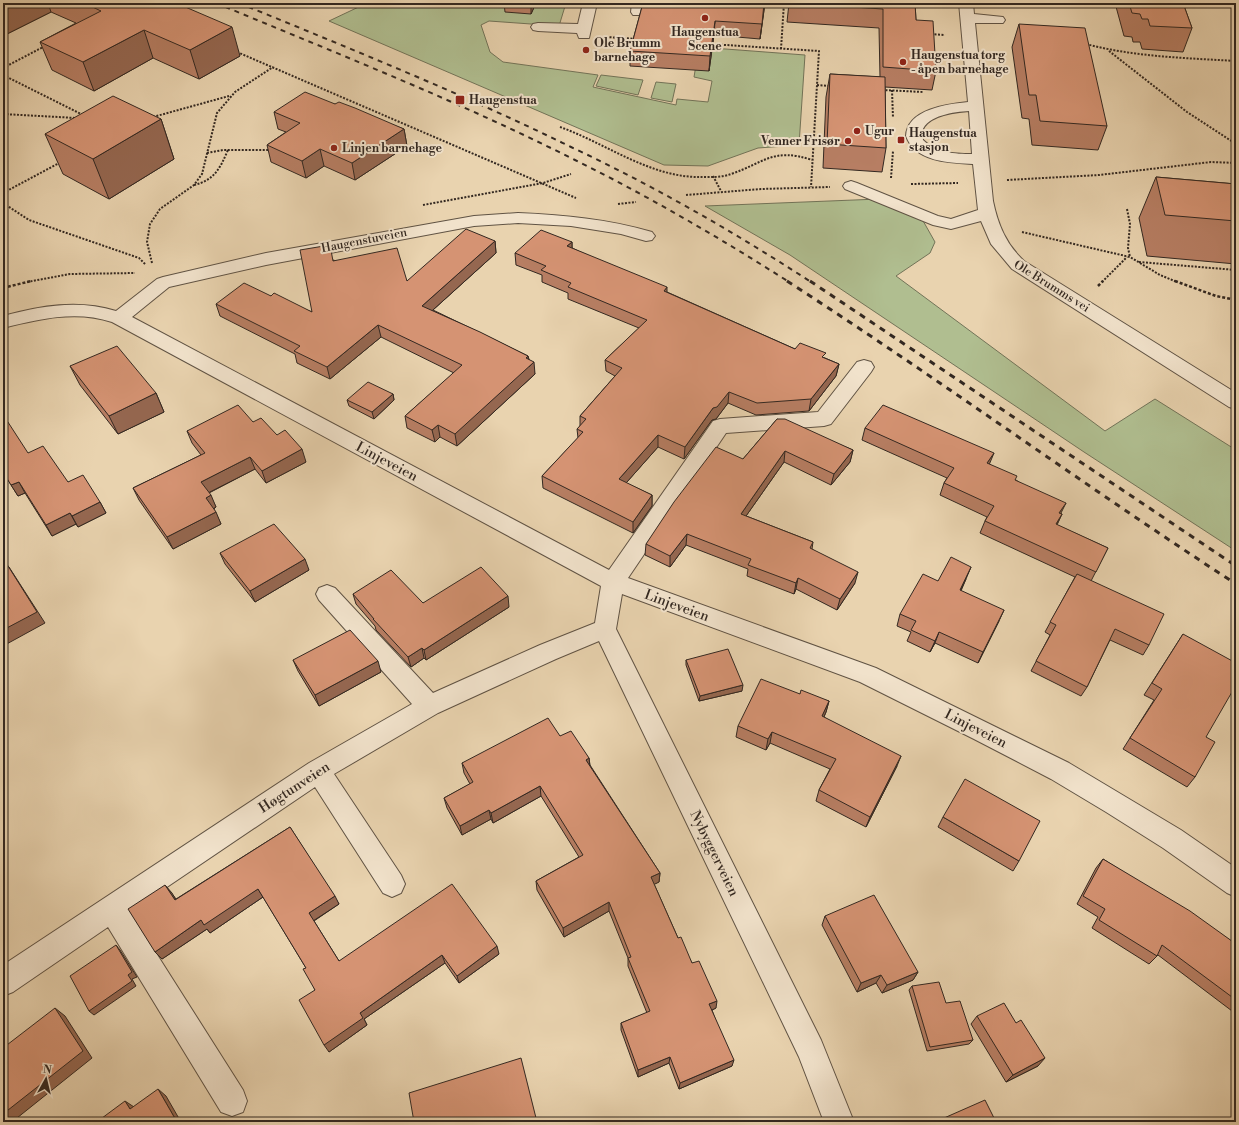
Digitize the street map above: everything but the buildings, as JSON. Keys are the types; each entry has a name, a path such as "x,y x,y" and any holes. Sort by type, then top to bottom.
{"street":[{"path":"538,27 584,32 590,3"},
{"name":"Ole Brumms vei","path":"966,3 987,213 994,236 1000,246 1007,256 1018,265 1236,402"},
{"path":"967,18 998,20"},
{"path":"976,106 942,111 921,121 915,128 913,135 915,141 921,148 930,153 943,157 981,159"},
{"path":"851,186 915,210 932,220 951,224 963,222 987,213"},
{"name":"Haugenstuveien","path":"119,318 163,283 266,258 474,221 518,218 571,222 622,229 646,236"},
{"path":"3,322 68,310 98,311 119,318"},
{"name":"Linjeveien","path":"119,318 613,582 822,657 912,696 1060,771 1172,839 1236,884"},
{"path":"605,629 613,582 720,426 824,419 864,367"},
{"path":"327,594 429,706"},
{"name":"Høgtunveien","path":"3,982 318,771 429,706 548,652 605,629"},
{"name":"Nybyggerveien","path":"605,629 812,1050 839,1122"},
{"path":"318,771 392,884"},
{"path":"112,908 232,1101"}],"path":[{"path":"781,49 784,3"},
{"path":"584,32 638,39"},
{"path":"931,34 946,35"},
{"path":"3,68 50,44"},
{"path":"708,44 819,52 811,187"},
{"path":"1084,44 1108,50 1144,55 1236,61"},
{"path":"1108,50 1187,112 1236,144"},
{"path":"237,52 582,201"},
{"path":"152,264 147,242 150,224 160,209 194,185 202,174 217,113 230,96 273,67"},
{"path":"3,75 84,116"},
{"path":"817,85 832,86"},
{"path":"877,89 929,93"},
{"path":"148,118 230,96"},
{"path":"3,114 76,118"},
{"path":"560,127 584,135 633,159 669,173 696,177 729,174 770,156 784,154 799,155 812,160"},
{"path":"892,181 890,177 893,148"},
{"path":"207,153 228,150 274,151"},
{"path":"194,185 206,183 218,174 228,150"},
{"path":"3,192 62,161"},
{"path":"1002,180 1091,175 1211,162 1236,163"},
{"path":"543,183 571,174"},
{"path":"713,176 721,192"},
{"path":"909,184 964,182"},
{"path":"686,195 851,186"},
{"path":"3,203 29,220 138,258 149,267"},
{"path":"1127,209 1130,224 1128,248 1129,257"},
{"path":"1019,231 1129,257 1160,275 1192,289 1236,300"},
{"path":"1098,287 1129,257"},
{"path":"1139,262 1236,270"},
{"path":"3,288 70,274 138,273"}],"green space":[{"path":"367,3 566,3 559,26 489,21 481,25 490,52 503,62 598,75 593,87 676,105 677,99 708,102 712,81 694,77 699,47 805,55 799,145 758,148 708,166 664,165 329,21"},
{"path":"601,75 643,80 638,95 596,86"},
{"path":"656,82 676,84 672,102 651,98"},
{"path":"879,199 922,219 935,242 930,253 896,276 1105,431 1155,399 1236,450 1236,551 1084,452 790,255 705,206"}],"railway":[{"path":"216,3 397,78 531,138 657,203 737,249 789,282"},
{"path":"239,3 448,90 530,127 602,162 693,210 753,245 811,282"},
{"path":"787,281 844,318 1236,584"},
{"path":"810,281 1236,566"}],"place":[{"name":"Haugenstua Scene","path":"705,18"},
{"name":"Ole Brumm barnehage","path":"586,50"},
{"name":"Haugenstua torg - åpen barnehage","path":"903,62"},
{"name":"Haugenstua","path":"460,100"},
{"name":"Ugur","path":"857,131"},
{"name":"Haugenstua stasjon","path":"901,140"},
{"name":"Venner Frisør","path":"848,141"},
{"name":"Linjen barnehage","path":"334,148"}]}
